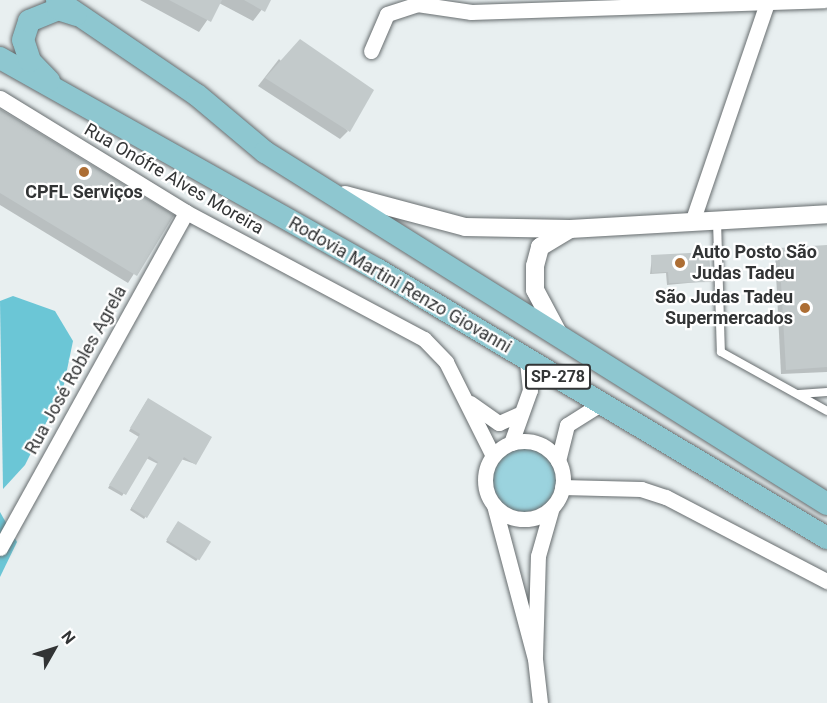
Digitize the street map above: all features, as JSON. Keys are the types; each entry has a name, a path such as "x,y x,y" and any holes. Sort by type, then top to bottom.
{"main road":[{"name":"Rodovia Martini Renzo Giovanni","path":"57,0 197,94 265,152 319,183 562,339 827,504"},
{"path":"61,93 30,61 23,40 29,21 44,12 58,9 81,17"},
{"name":"Rodovia Martini Renzo Giovanni","path":"0,58 527,359 827,538"}],"street":[{"path":"371,51 387,14 399,6 528,11 824,0"},
{"path":"692,222 767,3"},
{"name":"Rua Onófre Alves Moreira","path":"0,98 186,212 424,339 446,362 493,456"},
{"path":"319,183 417,219 465,227 570,229 827,214"},
{"name":"Rua José Robles Agrela","path":"0,548 186,212"},
{"path":"562,339 535,290 535,266 540,248 570,229"},
{"path":"511,443 531,381 527,359"},
{"path":"466,399 499,423 521,413"},
{"path":"540,703 535,659 538,556 552,507 562,488 558,461 567,425 602,403"},
{"path":"535,659 494,506 485,486 493,456 511,443 532,442 558,461"},
{"path":"562,488 641,489 666,496 827,581"},
{"path":"494,506 504,514 530,519 552,507"}],"lane":[{"path":"717,221 721,352 827,411"},
{"path":"797,394 827,392"}],"shaded area":[{"path":"13,296 55,311 73,341 63,389 25,465 3,489 0,301"},
{"path":"518,448 530,448 547,457 554,468 556,480 554,492 547,503 530,512 518,512 506,507 497,498 492,486 492,474 497,462 506,453"},
{"path":"0,512 17,542 0,577"}],"building":[{"path":"169,0 222,0 211,22"},
{"path":"244,0 271,0 265,12"},
{"path":"300,39 374,90 350,132 265,78"},
{"path":"0,109 174,215 137,276 0,193"},
{"name":"São Judas Tadeu Supermercados","path":"827,245 827,367 786,370 779,248"},
{"name":"Auto Posto São Judas Tadeu","path":"709,252 711,282 669,283 668,272 652,273 651,255"},
{"path":"148,398 212,437 196,465 184,457 147,518 131,508 158,462 149,456 126,495 109,485 140,434 130,428"},
{"path":"178,521 211,542 199,560 166,540"}],"place":[{"name":"CPFL Serviços","path":"84,172"},
{"name":"Auto Posto São Judas Tadeu","path":"680,263"},
{"name":"São Judas Tadeu Supermercados","path":"805,308"}]}
